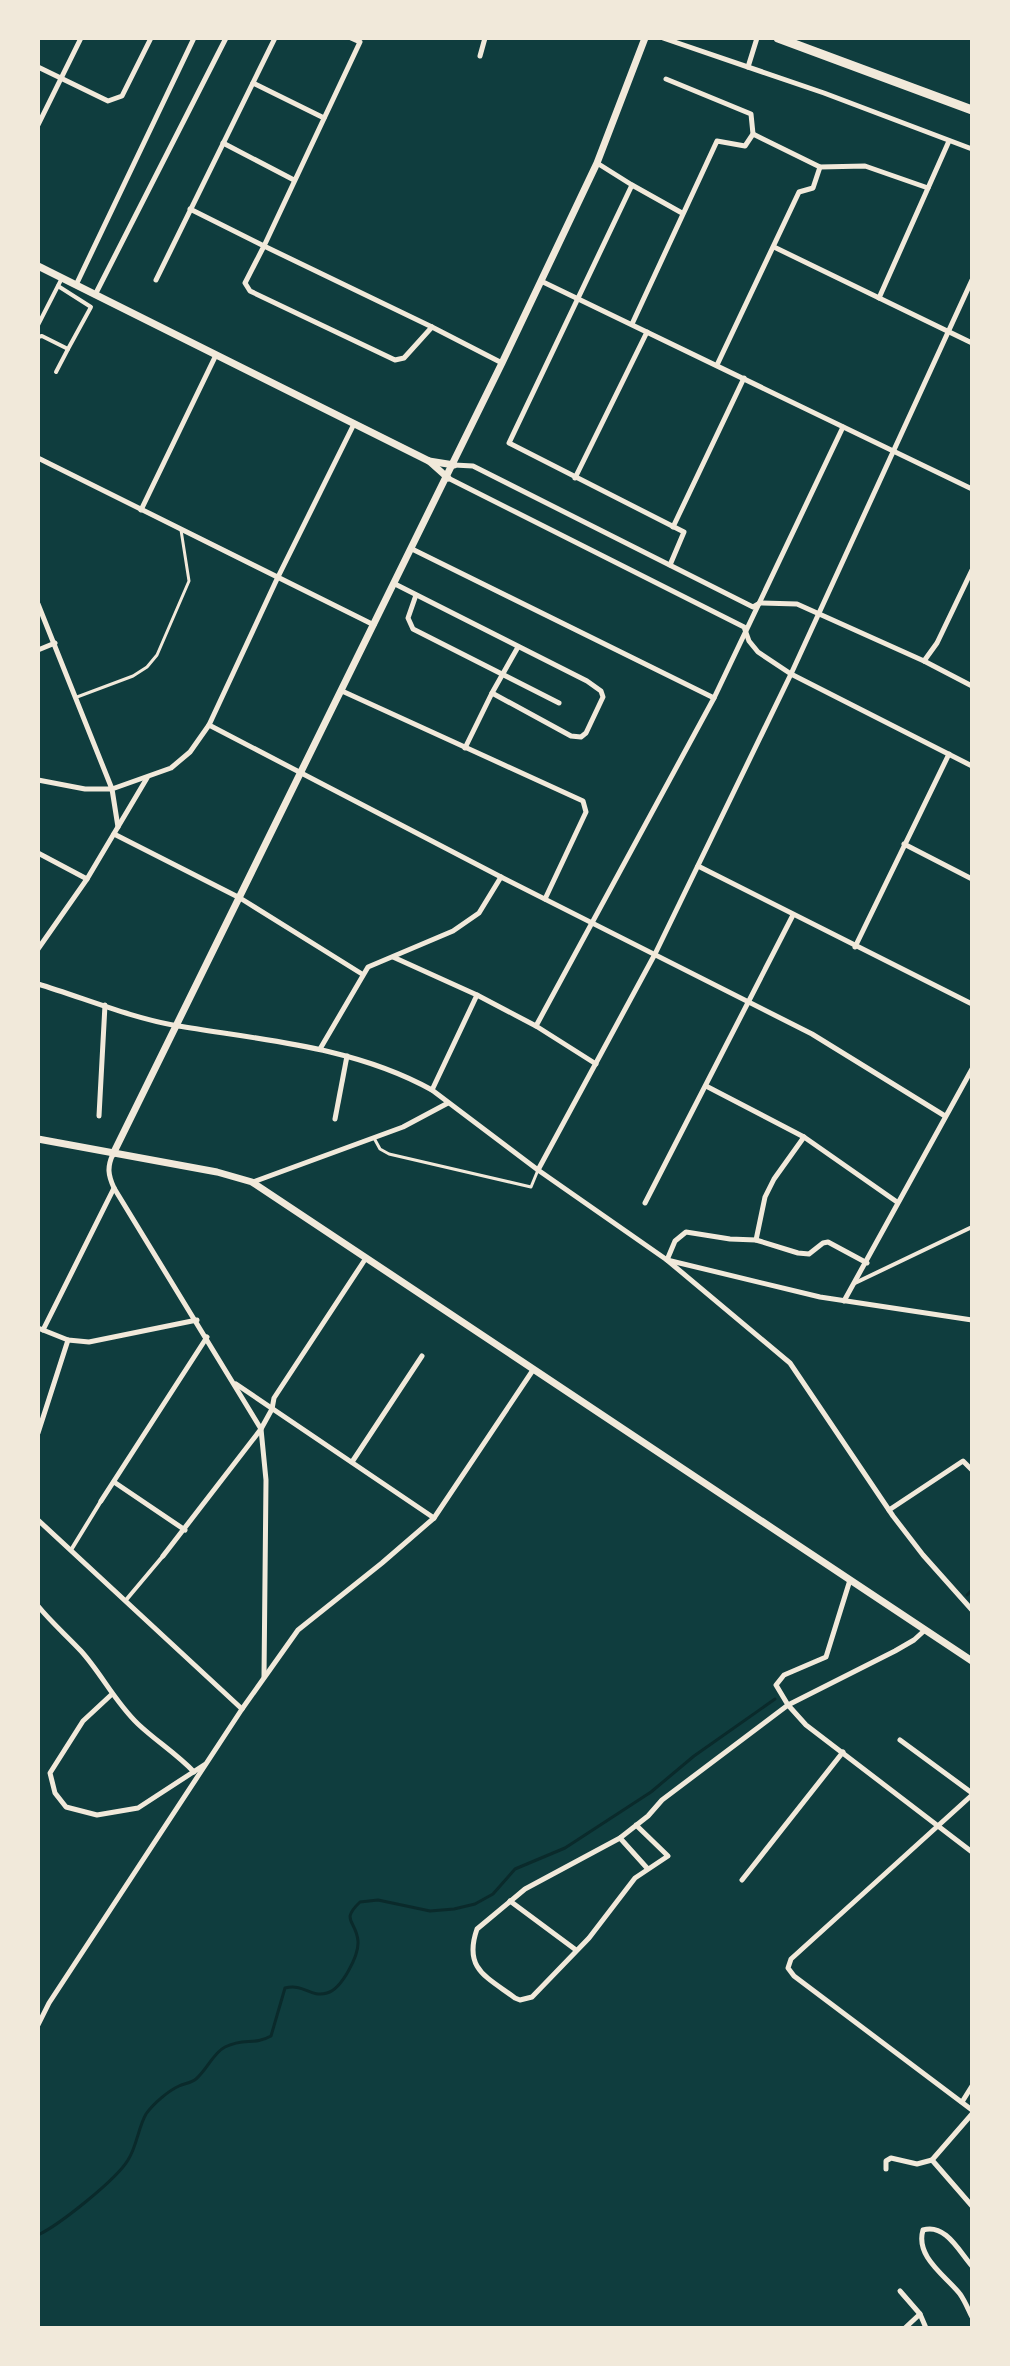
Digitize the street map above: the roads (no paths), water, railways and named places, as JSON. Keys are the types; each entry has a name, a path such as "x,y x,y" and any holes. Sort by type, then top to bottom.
{"main road":[{"path":"778,38 972,110"}],"street":[{"path":"38,125 81,38"},
{"path":"38,67 108,101 116,101 122,96 151,38"},
{"path":"76,285 194,38"},
{"path":"56,372 226,38"},
{"path":"156,280 275,38"},
{"path":"351,38 361,40 245,283 250,291 263,298 395,360 404,358 432,327"},
{"path":"480,56 485,38"},
{"path":"264,1678 266,1495 261,1429 114,1188 108,1164 448,478 597,163 645,38"},
{"path":"663,38 972,149"},
{"path":"748,67 757,38"},
{"path":"632,324 717,141 745,146 753,134 751,114 666,79"},
{"path":"253,83 324,118"},
{"path":"753,134 820,167 865,166 928,188"},
{"path":"879,298 949,141"},
{"path":"223,143 294,180"},
{"path":"597,163 682,213"},
{"path":"717,365 799,192 813,188 820,167"},
{"path":"632,185 509,443 684,532 670,565"},
{"path":"190,209 502,363"},
{"path":"774,247 972,343"},
{"path":"38,266 429,461 448,478 739,624 744,627 758,652 791,674 972,766"},
{"path":"38,325 62,278"},
{"path":"538,1170 655,954 698,866 791,674 972,280"},
{"path":"541,281 972,489"},
{"path":"58,286 91,307"},
{"path":"575,478 647,332"},
{"path":"38,337 42,336 68,349"},
{"path":"141,510 216,355"},
{"path":"673,527 744,378"},
{"path":"38,780 85,789 112,789 171,768 190,752 209,725 354,424"},
{"path":"536,1026 714,698 843,427"},
{"path":"38,458 374,626"},
{"path":"429,461 473,466 752,606 791,603 819,613 972,686"},
{"path":"412,549 714,698"},
{"path":"924,661 937,643 972,570"},
{"path":"395,584 601,691 603,697 586,733 581,737 571,736 492,693"},
{"path":"416,595 408,618 413,629 559,703"},
{"path":"38,604 112,789 118,827"},
{"path":"38,650 55,643"},
{"path":"465,748 502,672 518,647"},
{"path":"342,691 583,801 586,812 545,899"},
{"path":"209,725 301,775 812,1034 945,1116"},
{"path":"855,947 949,754"},
{"path":"38,949 87,879 147,777"},
{"path":"114,834 240,898 362,974"},
{"path":"904,844 972,879"},
{"path":"38,853 87,879"},
{"path":"698,866 972,1004"},
{"path":"320,1049 368,967 453,931 479,913 501,877"},
{"path":"645,1203 793,915"},
{"path":"393,957 536,1026 596,1064"},
{"path":"38,984 177,1026 347,1056 432,1090 538,1170 667,1260 790,1363 889,1510 923,1555 972,1610"},
{"path":"432,1090 477,995"},
{"path":"99,1116 105,1005"},
{"path":"335,1119 347,1056"},
{"path":"844,1301 972,1069"},
{"path":"706,1086 804,1137 897,1202"},
{"path":"252,1182 374,1138 448,1103"},
{"path":"756,1240 765,1197 804,1137"},
{"path":"38,1139 226,1173 252,1182 972,1661"},
{"path":"114,1188 41,1329 68,1340 89,1342 197,1320"},
{"path":"855,1283 972,1227"},
{"path":"667,1260 675,1241 686,1232 756,1240 809,1254 828,1242 867,1263"},
{"path":"125,1601 185,1530 261,1429 272,1409 274,1398 366,1257"},
{"path":"667,1260 844,1301 972,1320"},
{"path":"71,1550 207,1337"},
{"path":"38,1433 68,1340"},
{"path":"352,1462 422,1356"},
{"path":"38,2025 49,2003 242,1709 298,1630 434,1518 534,1369"},
{"path":"233,1382 434,1518"},
{"path":"889,1510 963,1461 972,1470"},
{"path":"114,1482 185,1530"},
{"path":"38,1520 242,1709"},
{"path":"850,1579 826,1657 784,1675 776,1685 806,1725 972,1852"},
{"path":"38,1606 82,1652 111,1695 138,1724 194,1772"},
{"path":"636,1825 668,1856 647,1868 625,1889 595,1932 532,1997 515,1998 482,1974 474,1964 472,1951 477,1929 510,1901 548,1875 620,1838 662,1800 788,1705 895,1651 925,1629"},
{"path":"111,1695 83,1721 50,1773 55,1793 66,1807 97,1815 138,1808 209,1762"},
{"path":"886,2169 886,2161 891,2158 917,2164 932,2160 972,2112 794,1976 788,1968 791,1959 972,1794 900,1740"},
{"path":"742,1880 843,1752"},
{"path":"620,1838 647,1868"},
{"path":"510,1901 576,1950"},
{"path":"962,2102 972,2086"},
{"path":"932,2160 972,2206"},
{"path":"972,2266 943,2232 927,2228 921,2235 923,2249 962,2297 972,2317"},
{"path":"900,2291 920,2314 926,2328"},
{"path":"905,2328 920,2314"}],"lane":[{"path":"77,697 133,676 147,667 157,655 189,581 181,530"},
{"path":"374,1138 380,1149 389,1154 531,1187 538,1170"}],"waterway":[{"path":"967,1595 972,1590"},
{"path":"38,2235 86,2201 122,2169 131,2155 146,2114 161,2098 196,2079 225,2047 271,2036 285,1988 297,1987 321,1994 338,1985 358,1947 350,1917 360,1902 378,1900 430,1911 475,1904 493,1894 515,1869 565,1848 651,1792 694,1756 775,1699"}]}
